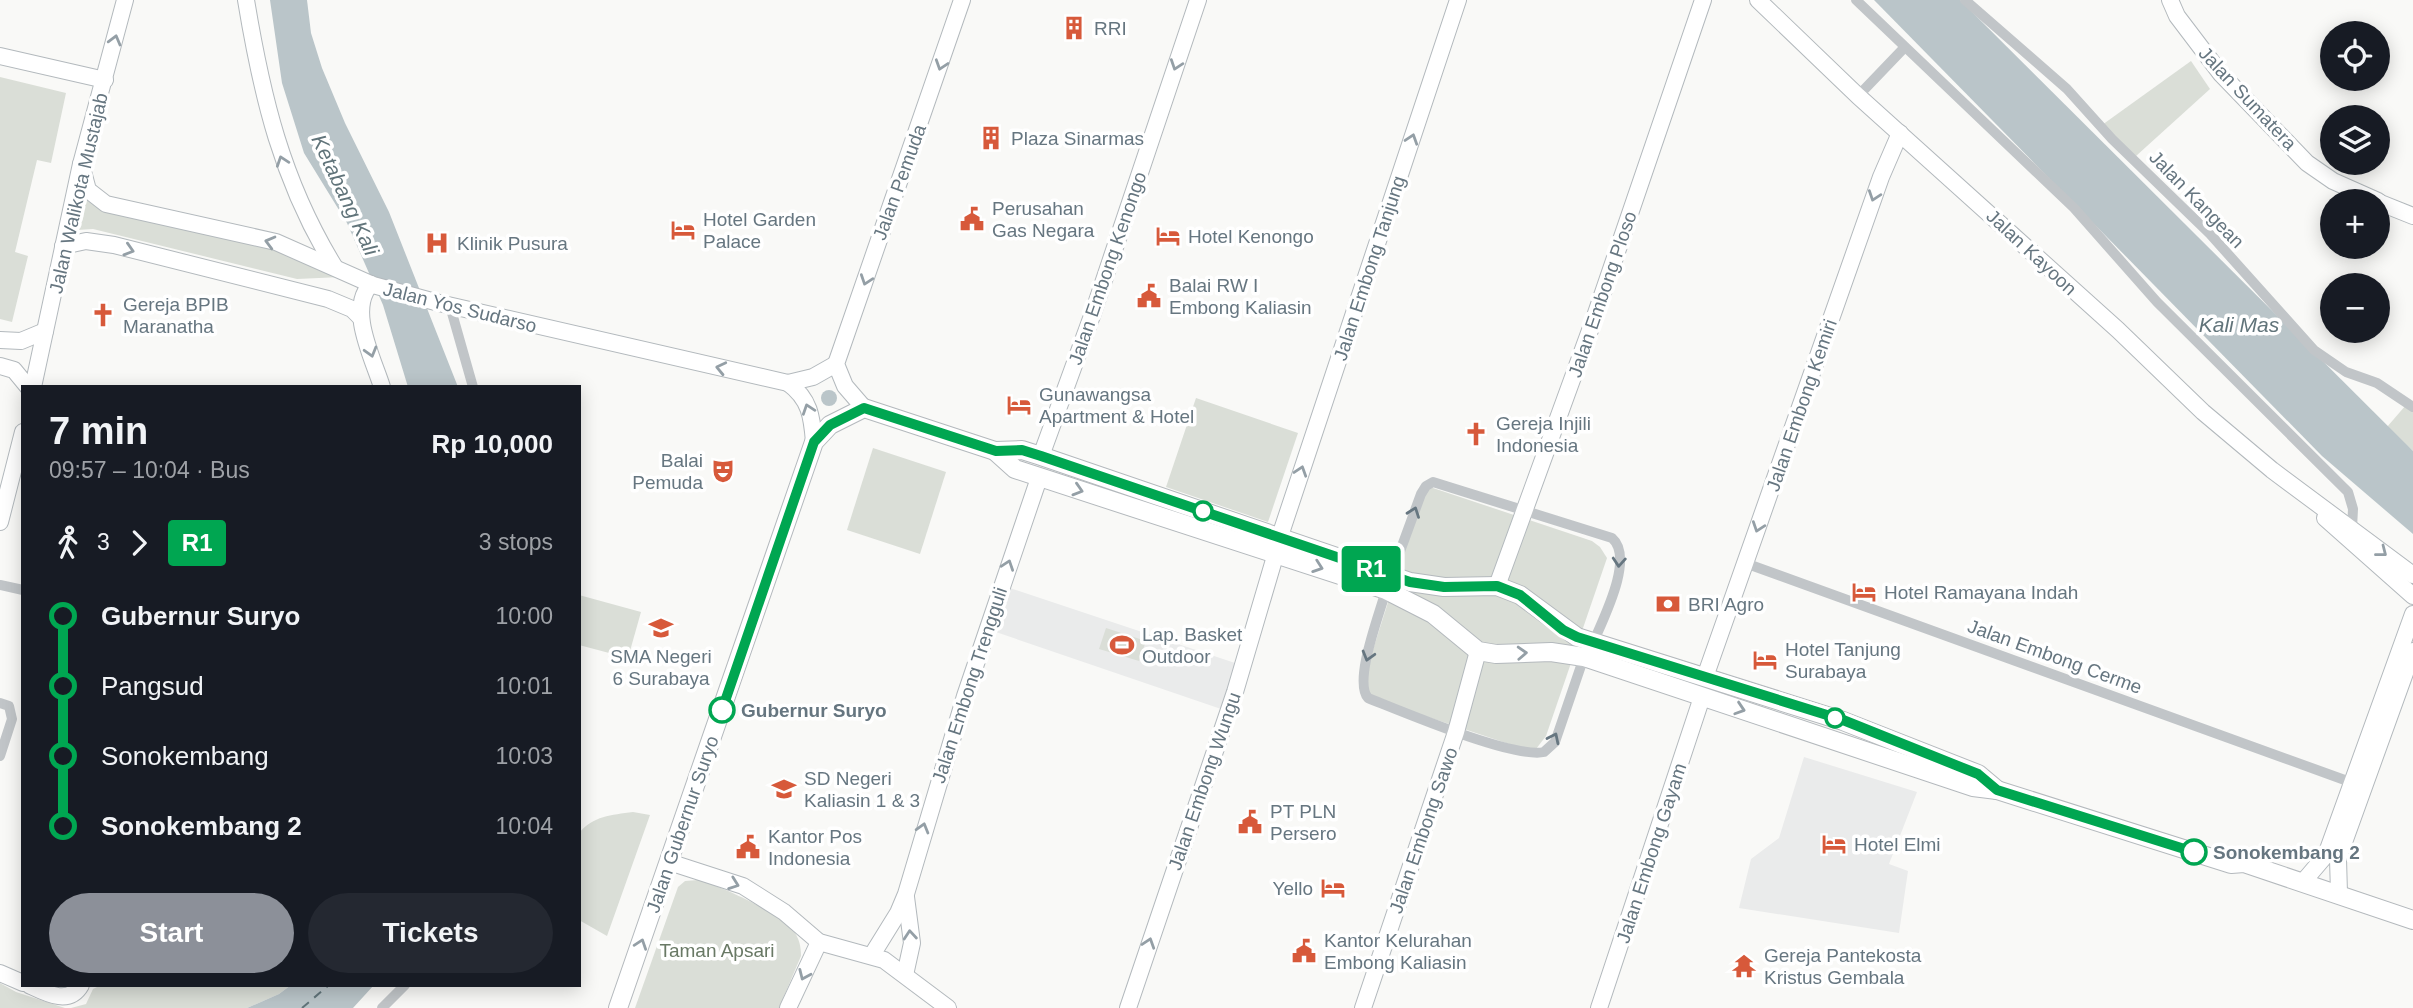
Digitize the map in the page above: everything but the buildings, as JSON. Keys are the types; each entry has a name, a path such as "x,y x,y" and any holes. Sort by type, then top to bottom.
{"main road":[{"path":"814,442 830,425 864,408 996,451 1022,450 1041,456 1389,583 1497,586 1520,595 1588,650 1702,697 1973,787 1997,790 2231,864 2244,863 2413,920"},
{"name":"Jalan Gubernur Suryo","path":"618,1008 814,442"},
{"path":"996,451 1015,470 1039,478 1278,544"},
{"path":"1389,583 1478,651 1496,654 1588,650 1705,677 1868,730 1978,774 1997,790"},
{"path":"2231,864 2241,874 2413,929"}],"street":[{"name":"Jalan Walikota Mustajab","path":"33,385 81,164 125,0"},
{"path":"246,0 278,150 291,185 334,266"},
{"name":"Jalan Pemuda","path":"836,364 962,0"},
{"name":"Jalan Embong Kenongo","path":"1041,456 1093,313 1198,0"},
{"name":"Jalan Embong Tanjung","path":"1278,544 1458,0"},
{"name":"Jalan Embong Ploso","path":"1497,586 1703,0"},
{"name":"Jalan Kayoon","path":"1758,0 1858,96 2118,330 2203,412 2311,499 2413,575"},
{"path":"1856,0 2074,208 2157,302 2348,492 2353,509 2351,528"},
{"name":"Jalan Kangean","path":"1965,0 2067,89 2112,139 2210,234 2314,350 2346,372 2377,383 2413,407"},
{"name":"Jalan Sumatera","path":"2170,0 2177,16 2221,74 2307,163 2333,181 2351,189"},
{"path":"1858,96 1904,48"},
{"path":"0,56 105,80"},
{"name":"Jalan Embong Kemiri","path":"1705,677 1881,177 1900,134"},
{"name":"Jalan Yos Sudarso","path":"81,164 88,190 106,204 276,242 372,285 444,304 788,383"},
{"name":"Jalan Sumatera","path":"2390,206 2413,216"},
{"name":"Jalan Yos Sudarso","path":"63,246 86,241 114,245 328,299 352,309 361,318"},
{"path":"372,285 361,297 361,318 381,385"},
{"path":"444,304 472,385"},
{"path":"26,385 14,370 1,366 10,354 4,341 21,341 45,331"},
{"path":"788,383 813,377 836,364 845,386 864,408"},
{"name":"Jalan Gubernur Suryo","path":"788,383 802,393 808,403 814,442"},
{"path":"0,522 21,440"},
{"name":"Jalan Embong Trengguli","path":"872,956 898,913 906,894 957,722 1039,478"},
{"path":"1443,483 1612,538 1619,544 1619,575 1550,748 1536,754 1456,732 1368,698 1363,692 1362,676 1389,583 1426,486 1443,483"},
{"name":"Jalan Kayoon","path":"2311,499 2348,541 2413,596"},
{"name":"Jalan Embong Wungu","path":"1128,1008 1235,692 1278,544"},
{"name":"Jalan Embong Cerme","path":"1745,563 2353,783"},
{"path":"0,585 21,590"},
{"path":"2303,882 2326,855 2413,614"},
{"name":"Jalan Embong Sawo","path":"1363,1008 1456,732 1478,651"},
{"path":"2339,893 2339,859 2413,651"},
{"name":"Jalan Embong Gayam","path":"1599,1008 1702,697"},
{"path":"0,703 9,706 12,719 0,756"},
{"path":"669,862 743,886 784,912 819,942 872,956 905,975 948,1008"},
{"name":"Jalan Embong Trengguli","path":"905,975 912,943 906,894"},
{"path":"788,1008 819,942"},
{"path":"0,973 21,981"},
{"path":"35,987 63,997 71,996 80,987"},
{"path":"382,1008 403,987"}],"shaded area":[{"path":"1004,586 1238,664 1224,710 990,630"},
{"name":"Hotel Elmi","path":"1804,757 1917,792 1889,864 1908,871 1899,933 1739,908 1751,859 1779,838"}],"green space":[{"path":"2191,61 2210,89 2136,156 2102,125"},
{"path":"0,77 66,93 51,163 37,160 15,252 28,256 12,322 0,319"},
{"path":"85,199 97,207 303,254 341,277 297,279 93,229 77,230"},
{"path":"1196,398 1298,433 1268,522 1166,487"},
{"path":"2406,405 2413,411 2413,451 2387,427"},
{"path":"873,448 946,472 920,554 847,530"},
{"path":"1430,487 1592,541 1607,558 1546,736 1536,749 1524,749 1371,698 1364,678 1422,495"},
{"path":"581,596 641,612 628,658 581,646"},
{"name":"Lap. Basket Outdoor","path":"1106,628 1146,641 1139,661 1099,649"},
{"path":"633,812 650,815 607,936 581,921 581,831 590,823 610,815"},
{"name":"Taman Apsari","path":"698,880 762,908 785,922 794,932 801,956 779,1008 635,1008 678,887 685,881"},
{"path":"0,983 16,992 65,1008 0,1008"},
{"path":"288,987 247,1008 71,1008 86,1004 93,989"}],"water":[{"name":"Ketabang Kali","path":"270,0 307,0 311,33 322,68 345,123 389,212 457,385 407,385 383,305 347,223 304,153 282,83"},
{"name":"Kali Mas","path":"1874,0 1960,0 2413,451 2413,534 2322,456"},
{"path":"829,390 837,398 829,406 821,398"},
{"path":"288,987 372,987 353,1008 247,1008"}],"ferry route":[{"path":"302,1008 327,987"}],"bus line":[{"name":"R1","path":"722,710 814,442 830,425 864,408 933,433 996,451 1022,450 1041,456 1410,582 1444,587 1497,586 1520,595 1563,630 1577,637 1843,720 1978,774 1997,790 2194,852"}],"place":[{"name":"RRI","path":"1074,28"},
{"name":"Plaza Sinarmas","path":"991,138"},
{"name":"Perusahan Gas Negara","path":"972,219"},
{"name":"Hotel Garden Palace","path":"683,230"},
{"name":"Hotel Kenongo","path":"1168,236"},
{"name":"Klinik Pusura","path":"437,243"},
{"name":"Balai RW I Embong Kaliasin","path":"1149,296"},
{"name":"Gereja BPIB Maranatha","path":"103,315"},
{"name":"Gunawangsa Apartment & Hotel","path":"1019,405"},
{"name":"Gereja Injili Indonesia","path":"1476,434"},
{"name":"Balai Pemuda","path":"723,471"},
{"name":"Hotel Ramayana Indah","path":"1864,592"},
{"name":"BRI Agro","path":"1668,604"},
{"name":"SMA Negeri 6 Surabaya","path":"661,628"},
{"name":"Lap. Basket Outdoor","path":"1122,645"},
{"name":"Hotel Tanjung Surabaya","path":"1765,660"},
{"name":"Gubernur Suryo","path":"722,710"},
{"name":"SD Negeri Kaliasin 1 & 3","path":"784,789"},
{"name":"PT PLN Persero","path":"1250,822"},
{"name":"Hotel Elmi","path":"1834,844"},
{"name":"Kantor Pos Indonesia","path":"748,847"},
{"name":"Sonokembang 2","path":"2194,852"},
{"name":"Yello","path":"1333,888"},
{"name":"Kantor Kelurahan Embong Kaliasin","path":"1304,951"},
{"name":"Gereja Pantekosta Kristus Gembala","path":"1744,966"}]}
